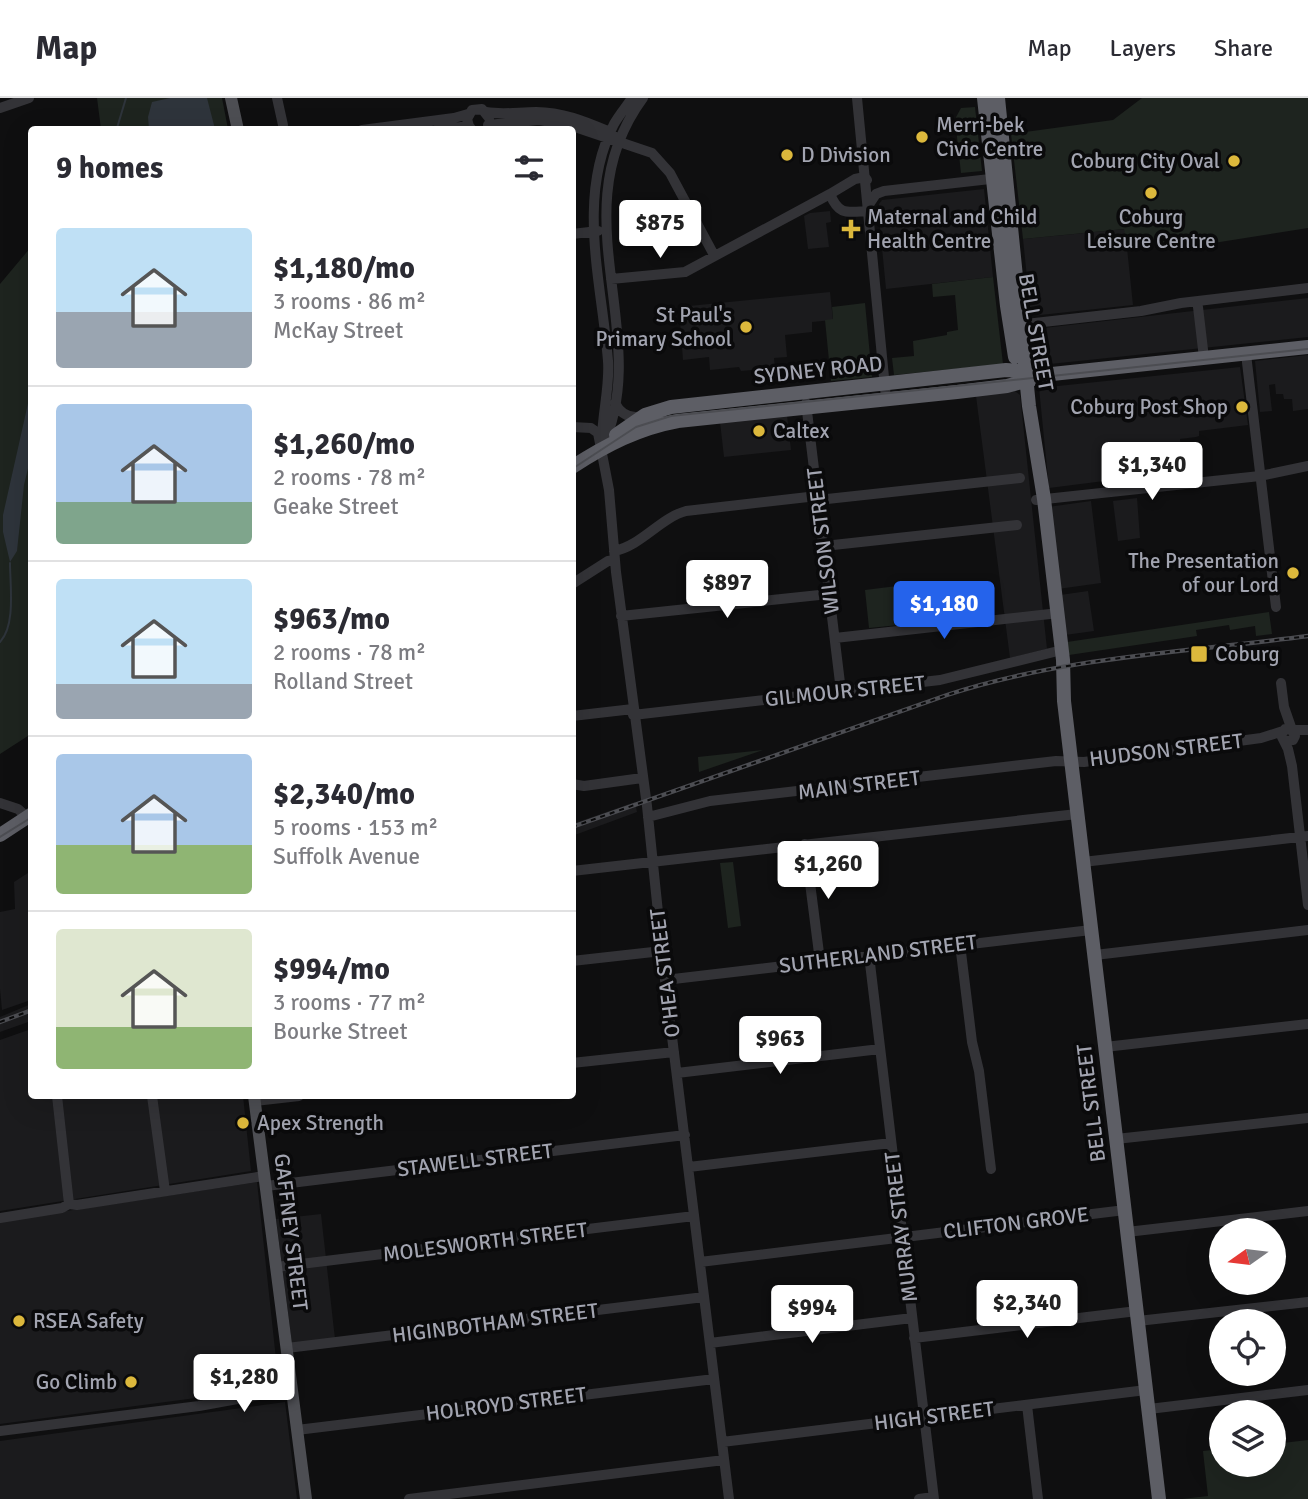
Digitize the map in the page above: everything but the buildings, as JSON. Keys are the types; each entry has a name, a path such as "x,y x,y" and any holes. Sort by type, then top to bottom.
{"highway":[{"name":"BELL STREET","path":"984,98 1000,178"},
{"name":"BELL STREET","path":"999,98 1000,178 1006,243 1015,326 1034,445 1054,652 1058,683 1064,701"},
{"name":"SYDNEY ROAD","path":"602,448 622,430 645,415 671,407 806,399 1308,347"},
{"name":"SYDNEY ROAD","path":"576,464 602,448 665,423 806,399"},
{"name":"BELL STREET","path":"1040,499 1063,660 1064,701 1159,1499"},
{"path":"0,835 24,819"}],"main road":[{"path":"231,98 237,126"},
{"name":"GAFFNEY STREET","path":"254,1099 306,1499"}],"street":[{"path":"0,108 29,98"},
{"path":"277,98 283,125"},
{"path":"602,448 611,429 618,357 611,279 600,231 612,138 632,98"},
{"path":"612,138 623,128 643,98"},
{"path":"857,98 885,391"},
{"path":"393,126 454,118 477,112 500,115 538,112 570,116 612,138"},
{"path":"469,126 467,119 477,112"},
{"path":"477,112 489,119 486,126"},
{"path":"498,126 539,120 572,126"},
{"path":"576,127 652,153 670,173 714,255"},
{"path":"865,177 873,189 884,191"},
{"path":"611,279 680,273 855,179 865,177"},
{"path":"868,209 876,194 884,191 1000,178"},
{"path":"830,194 838,209 844,212 868,209"},
{"path":"576,234 600,231"},
{"name":"O'HEA STREET","path":"600,231 608,363 602,448 729,1499"},
{"path":"1015,326 1141,312 1168,304 1308,288"},
{"path":"1198,307 1204,358"},
{"path":"1246,354 1276,607"},
{"name":"WILSON STREET","path":"806,399 841,691"},
{"path":"615,403 621,413 627,416 645,415"},
{"path":"576,425 596,421 603,415"},
{"path":"576,427 596,431 602,448"},
{"path":"1040,499 1260,476 1308,466"},
{"path":"576,581 686,510 1020,478"},
{"path":"824,546 1017,525"},
{"path":"621,616 829,594"},
{"path":"835,638 1050,614"},
{"name":"GILMOUR STREET","path":"576,716 940,680 1054,652"},
{"path":"1281,683 1304,837 1308,905"},
{"name":"HUDSON STREET","path":"1071,762 1308,732"},
{"name":"MAIN STREET","path":"648,817 710,801 1056,761 1071,762"},
{"path":"576,785 642,778"},
{"path":"3,804 18,809 24,819"},
{"path":"576,871 1077,814"},
{"path":"1083,862 1304,837"},
{"path":"806,845 820,961"},
{"name":"SUTHERLAND STREET","path":"665,980 1091,930"},
{"path":"1095,955 1308,930"},
{"path":"960,944 991,1170"},
{"path":"576,961 662,951"},
{"name":"MURRAY STREET","path":"869,955 934,1498"},
{"path":"1105,1047 1308,1024"},
{"path":"677,1073 880,1049"},
{"path":"576,1063 674,1052"},
{"path":"57,1099 69,1203"},
{"path":"152,1099 165,1191"},
{"path":"1116,1139 1308,1118"},
{"name":"STAWELL STREET","path":"0,1218 62,1208 69,1203 77,1205 165,1191 685,1135"},
{"path":"689,1167 891,1143"},
{"name":"CLIFTON GROVE","path":"700,1262 1125,1210"},
{"path":"1128,1232 1308,1211"},
{"name":"MOLESWORTH STREET","path":"276,1267 694,1216"},
{"name":"HIGINBOTHAM STREET","path":"287,1349 704,1297"},
{"path":"914,1338 1308,1302"},
{"path":"710,1343 912,1318"},
{"name":"HOLROYD STREET","path":"297,1430 714,1378"},
{"name":"HIGH STREET","path":"722,1442 1146,1390"},
{"path":"1149,1409 1308,1390"},
{"path":"3,1432 293,1393"},
{"path":"1027,1405 1038,1499"},
{"path":"409,1499 724,1460"},
{"path":"919,1499 934,1498"}],"shaded area":[{"path":"97,98 222,98 227,126 101,126"},
{"path":"170,98 207,98 214,126 149,126 152,102"},
{"path":"1142,98 1308,98 1308,228 1201,245 1199,237 1199,245 1156,243 1128,250 1124,229 1023,239 1011,134 1113,120"},
{"path":"975,107 982,171 961,173 955,119 961,108"},
{"path":"984,189 993,277 886,289 879,217 879,204 882,200"},
{"path":"830,211 831,222 826,223 829,247 808,249 804,216"},
{"path":"1125,229 1133,305 1031,316 1023,239"},
{"path":"28,251 28,736 0,754 0,284"},
{"path":"993,277 1003,364 894,375 892,358 914,356 913,341 947,335 947,332 958,330 955,295 933,297 932,284"},
{"name":"St Paul's Primary School","path":"830,292 833,320 812,322 812,332 785,335 787,357 774,358 775,368 741,371 739,367 710,370 709,357 683,360 679,307"},
{"path":"1308,298 1308,337 1031,366 1026,330"},
{"path":"865,303 872,377 831,381 825,320 833,319 832,307"},
{"path":"1308,355 1308,409 1293,411 1292,399 1284,399 1283,394 1276,394 1275,384 1269,385 1272,411 1260,412 1255,361"},
{"path":"1240,367 1248,425 1199,431 1199,436 1180,439 1183,471 1049,488 1039,388"},
{"path":"1015,391 1020,395 1047,649 1010,658 976,396"},
{"path":"28,403 28,468 17,551 10,562 3,532 3,515"},
{"path":"787,415 791,450 724,457 720,422"},
{"path":"1137,498 1140,538 1118,541 1113,501"},
{"path":"1091,501 1101,583 1058,589 1048,507"},
{"path":"905,585 909,624 869,628 865,590"},
{"path":"1088,591 1094,631 1065,635 1060,595"},
{"path":"1269,612 1272,634 1256,636 1255,626 1230,630 1229,625 1196,630 1197,636 1069,655 1067,642"},
{"path":"763,750 699,772 698,757"},
{"path":"635,802 637,812 576,835 576,823"},
{"path":"733,862 741,926 728,928 720,863"},
{"path":"28,873 28,1001 2,1010 0,912 15,909 14,882"},
{"path":"28,1005 28,1022 0,1032 0,1017"},
{"path":"28,1030 28,1099 243,1099 251,1171 0,1211 0,1040"},
{"path":"257,1182 279,1387 0,1424 0,1221"},
{"path":"321,1214 335,1339 292,1344 276,1219"},
{"path":"285,1402 297,1499 0,1499 0,1441"},
{"path":"1308,1440 1308,1499 1182,1499 1208,1496 1203,1451 1209,1450 1209,1477 1286,1477 1286,1443"}],"waterway":[{"path":"118,126 126,98"},
{"path":"0,642 5,635 10,615 10,563"}],"tram line":[{"path":"576,466 636,427 671,416 1308,349"},
{"path":"0,837 28,820"}],"railway":[{"path":"576,826 947,695 991,682 1126,657 1308,636"},
{"path":"0,1022 28,1012"}],"place":[{"name":"Merri-bek Civic Centre","path":"922,137"},
{"name":"D Division","path":"787,155"},
{"name":"Coburg City Oval","path":"1234,161"},
{"name":"Coburg Leisure Centre","path":"1151,193"},
{"name":"Maternal and Child Health Centre","path":"851,229"},
{"name":"St Paul's Primary School","path":"746,327"},
{"name":"Coburg Post Shop","path":"1242,407"},
{"name":"Caltex","path":"759,431"},
{"name":"The Presentation of our Lord","path":"1293,573"},
{"name":"Coburg","path":"1199,654"},
{"name":"Apex Strength","path":"243,1123"},
{"name":"RSEA Safety","path":"19,1321"},
{"name":"Go Climb","path":"131,1382"}]}
